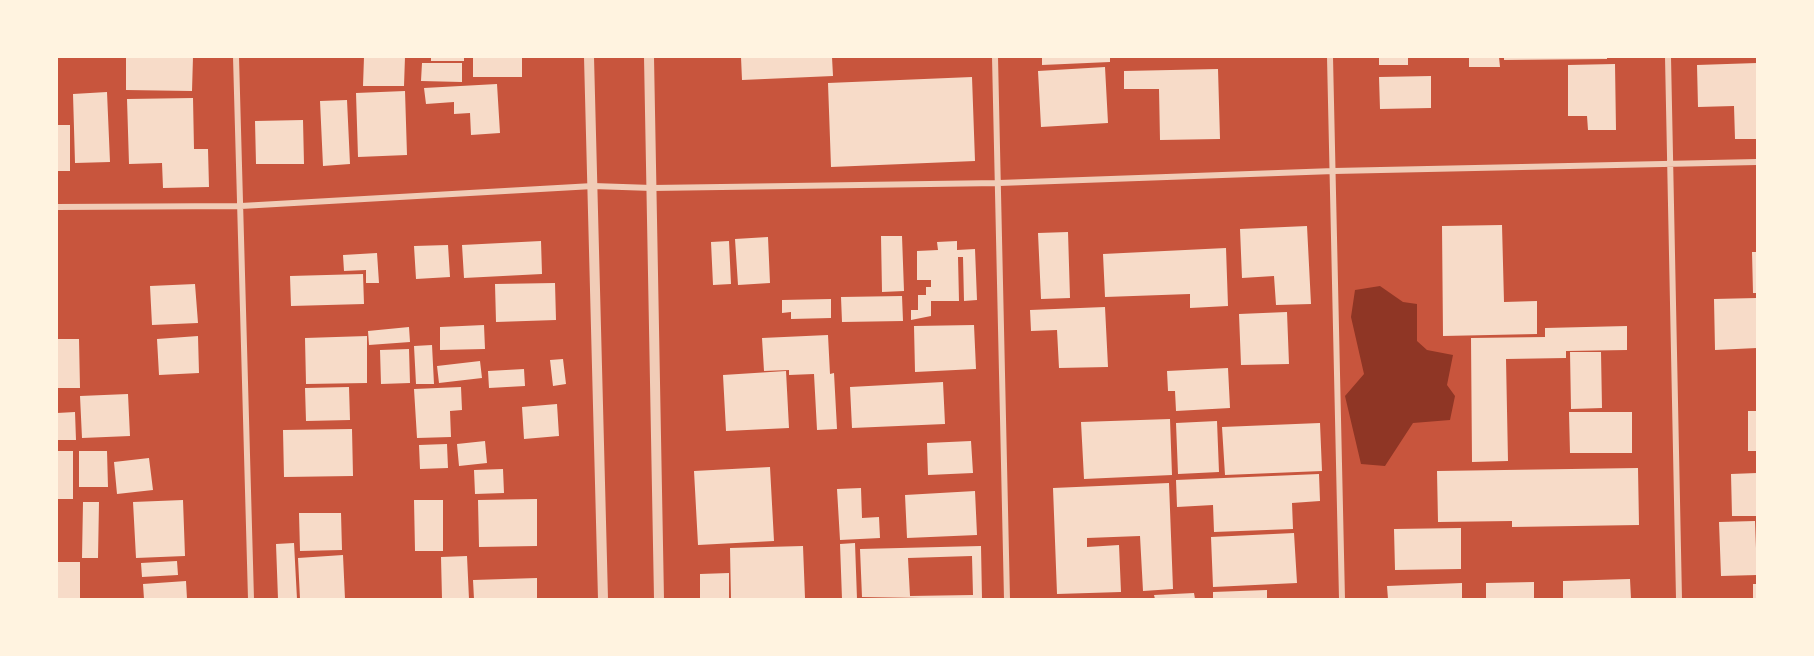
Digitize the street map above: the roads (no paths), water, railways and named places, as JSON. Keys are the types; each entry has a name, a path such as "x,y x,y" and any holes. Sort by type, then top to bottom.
{"street":[{"path":"236,57 251,599"},
{"path":"589,57 603,599"},
{"path":"649,57 659,599"},
{"path":"995,57 1007,599"},
{"path":"1330,57 1342,599"},
{"path":"1668,57 1679,599"},
{"path":"57,207 241,206 593,186 652,188 999,183 1334,171 1757,162"}]}
